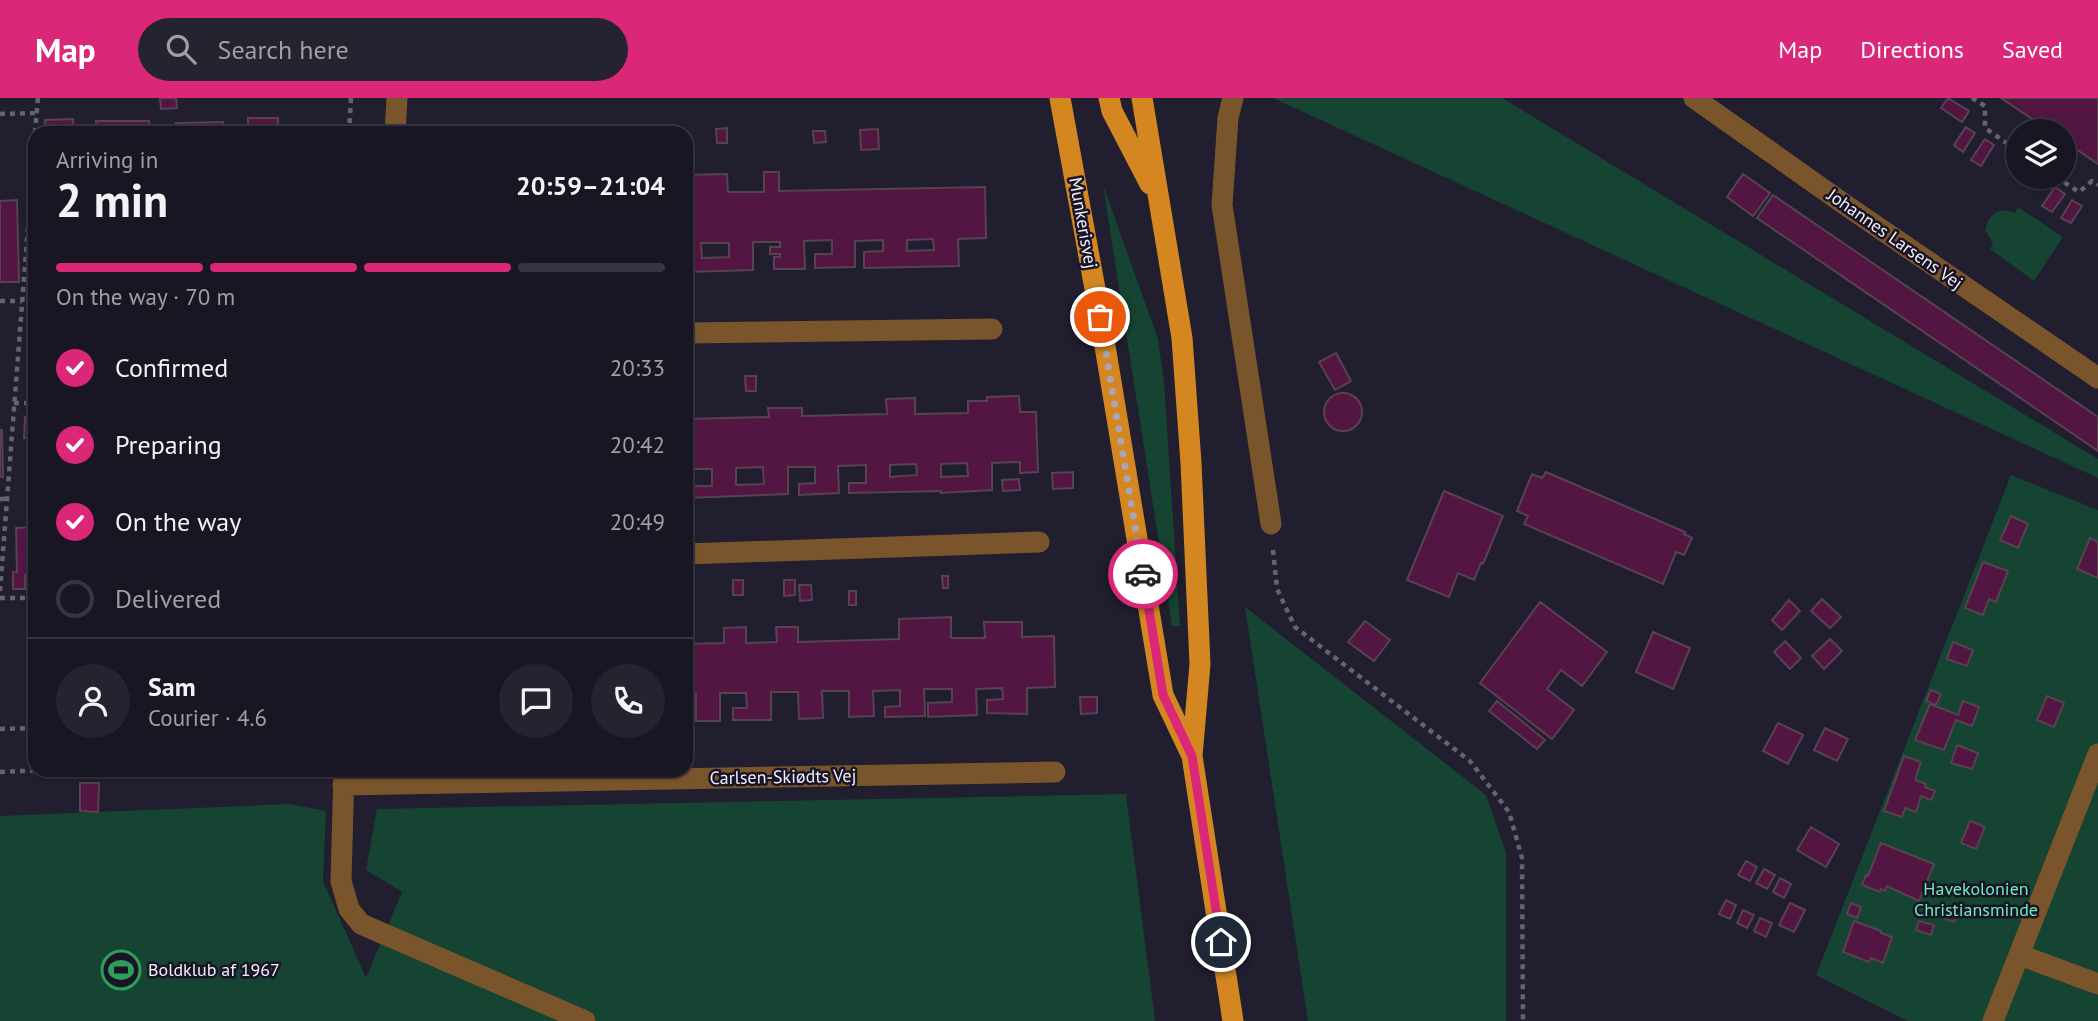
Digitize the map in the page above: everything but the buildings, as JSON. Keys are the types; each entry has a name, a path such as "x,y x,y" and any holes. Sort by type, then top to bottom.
{"main road":[{"name":"Munkerisvej","path":"1060,98 1100,317 1163,695 1192,756"},
{"path":"1109,98 1111,111 1159,201"},
{"name":"Munkerisvej","path":"1142,98 1182,338 1200,664 1192,756 1233,1021"}],"street":[{"path":"395,126 397,98"},
{"path":"1233,98 1227,118 1222,205 1271,524"},
{"name":"Johannes Larsens Vej","path":"1694,98 2098,378"},
{"path":"693,333 992,329"},
{"path":"693,554 1038,542"},
{"path":"1993,1021 2098,754"},
{"name":"Carlsen-Skiødts Vej","path":"693,775 1055,772"},
{"name":"Carlsen-Skiødts Vej","path":"462,777 343,778 341,881 349,909 361,924 585,1021"},
{"path":"2020,955 2098,984"}],"path":[{"path":"36,126 38,98"},
{"path":"349,126 351,98"},
{"path":"1972,98 1985,106 1985,128 2006,143"},
{"path":"0,114 37,113"},
{"path":"2074,189 2079,192 2092,181 2098,186"},
{"path":"0,591 28,246"},
{"path":"0,301 22,301"},
{"path":"14,404 28,403"},
{"path":"0,499 7,499"},
{"path":"1271,524 1277,589 1295,627 1469,761 1509,812 1522,858 1523,1021"},
{"path":"0,598 28,597"},
{"path":"0,729 28,728"},
{"path":"0,772 28,771"}],"green space":[{"path":"1273,98 1502,98 2098,459 2098,478"},
{"path":"1103,185 1158,339 1164,382 1180,626 1172,626"},
{"path":"2018,207 2063,237 2034,281 1990,249 1993,243 1985,230 1995,213 2004,210 2015,213"},
{"name":"Havekolonien Christiansminde","path":"2011,475 2098,510 2098,1021 1908,1021 1816,975"},
{"path":"1245,607 1486,795 1506,853 1506,1021 1308,1021"},
{"path":"1126,794 1155,1021 0,1021 0,816 290,804 326,811 323,881 366,978 402,892 366,870 377,809"}],"way so far":[{"path":"1100,317 1143,574"}],"place":[{"name":"Boldklub af 1967","path":"121,970"}],"route":[{"path":"1143,574 1163,695 1192,756 1221,942"}]}
